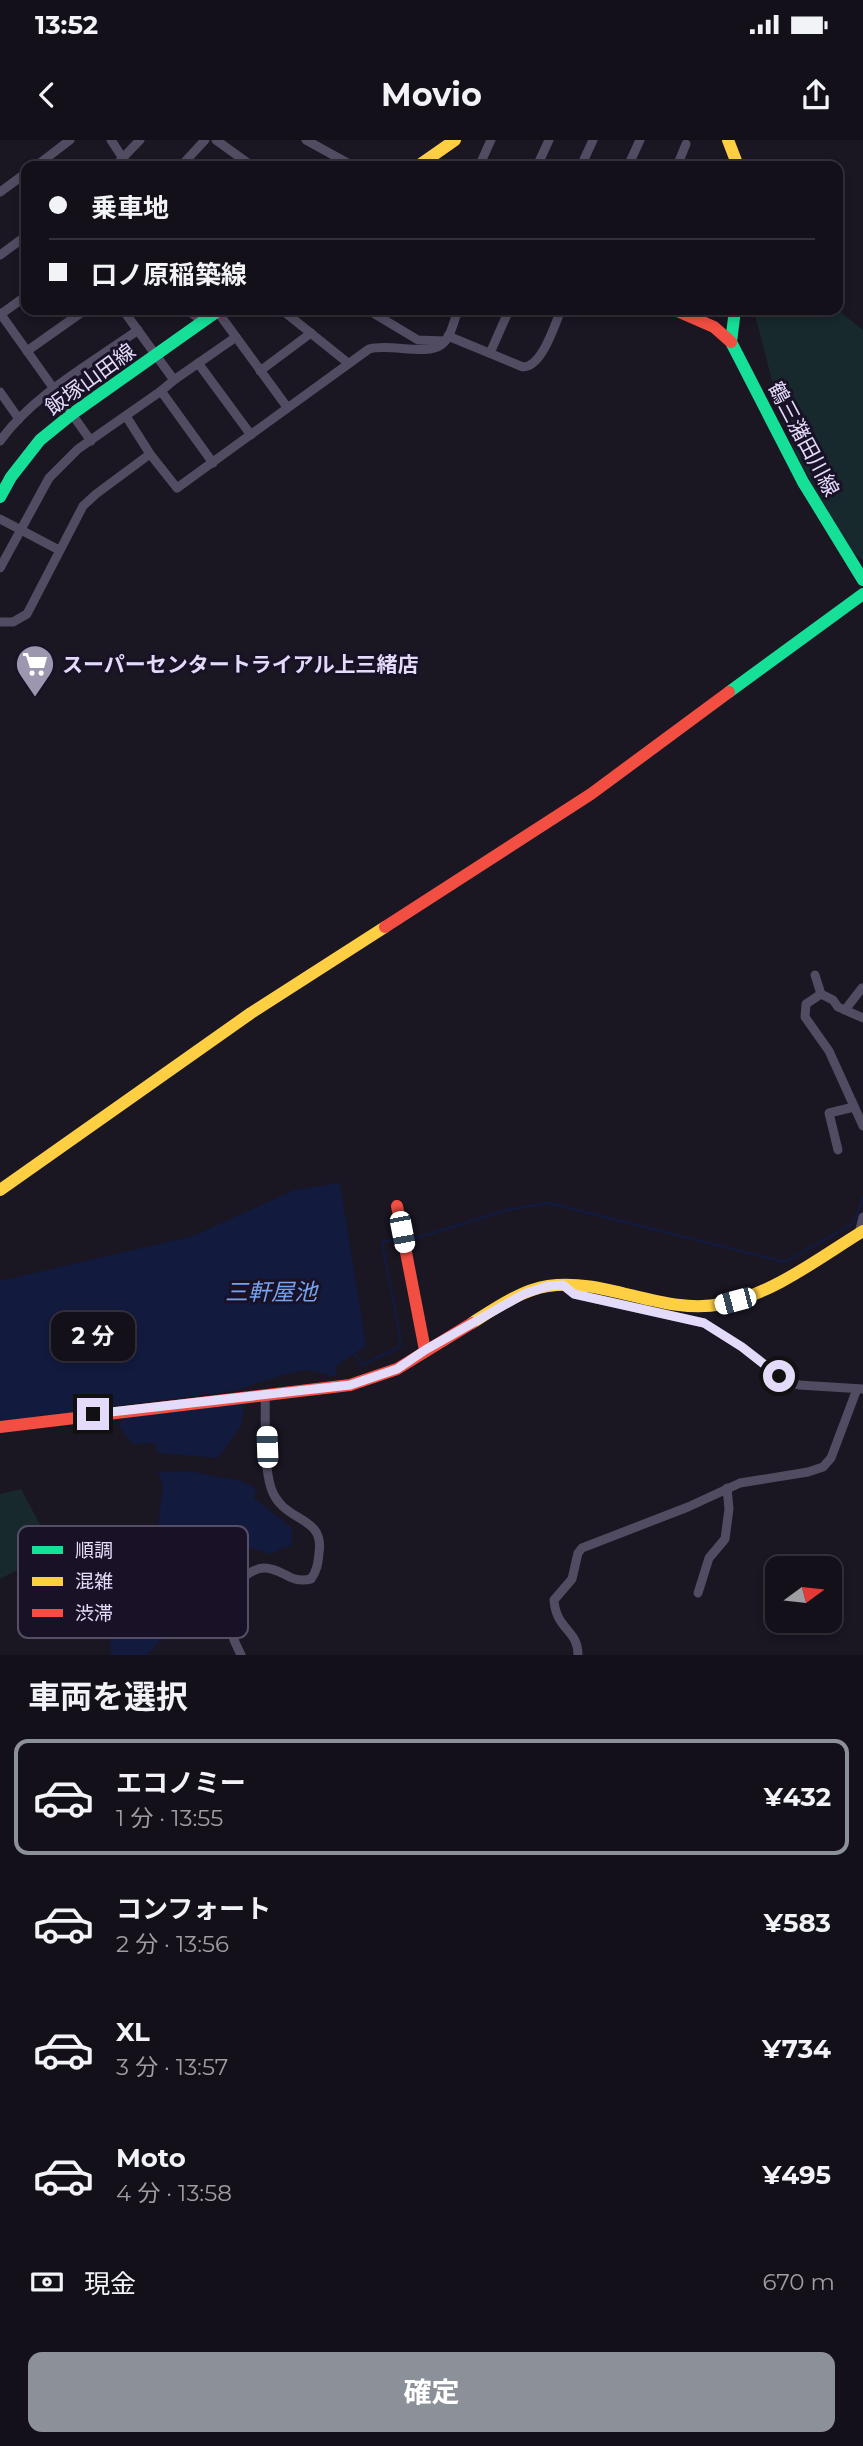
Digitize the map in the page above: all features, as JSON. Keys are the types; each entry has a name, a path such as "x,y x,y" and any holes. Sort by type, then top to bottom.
{"main road":[{"path":"425,161 455,140"},
{"path":"728,140 736,161"},
{"name":"飯塚山田線","path":"0,497 26,455 40,440 72,414 212,315"},
{"path":"686,315 714,327 731,342"},
{"path":"731,342 734,315"},
{"name":"鶴三潴田川線","path":"731,342 803,482 863,580"},
{"path":"0,1190 251,1013 591,794 863,594"},
{"path":"397,1206 425,1350"},
{"path":"0,1427 350,1385 397,1369 425,1350 524,1294 548,1286 591,1287 679,1306 720,1305 770,1287 861,1232"}],"street":[{"path":"43,161 70,140"},
{"path":"111,140 124,161"},
{"path":"126,161 140,140"},
{"path":"186,161 205,140"},
{"path":"216,140 245,161"},
{"path":"306,140 344,161"},
{"path":"484,161 491,140"},
{"path":"539,161 549,140"},
{"path":"583,161 593,140"},
{"path":"630,161 640,140"},
{"path":"679,161 685,141"},
{"path":"0,192 21,177"},
{"path":"0,255 21,240"},
{"path":"21,299 0,314 90,441"},
{"path":"27,351 78,315"},
{"path":"127,315 174,380"},
{"path":"194,315 203,321"},
{"path":"221,315 287,407"},
{"path":"288,315 348,363"},
{"path":"376,315 418,340 447,338 523,368 530,368 538,361 559,315"},
{"path":"126,416 150,454 177,488 369,349 378,346 432,349 441,346 456,315"},
{"path":"490,354 507,315"},
{"path":"0,440 19,419 54,389 138,330"},
{"path":"260,370 311,333"},
{"path":"0,568 49,478 78,449 236,337"},
{"path":"198,363 251,435"},
{"path":"161,391 213,463"},
{"path":"0,392 19,419"},
{"path":"0,622 13,622 27,614 83,506 150,454"},
{"path":"0,519 59,550"},
{"path":"816,975 821,994 863,1018"},
{"path":"845,1010 862,988"},
{"path":"821,994 806,1004 805,1017 829,1051 863,1126"},
{"path":"838,1150 829,1113 854,1107"},
{"path":"861,1232 863,1217"},
{"path":"563,1285 574,1294 704,1323 742,1347 788,1382 860,1389 831,1458 822,1467 808,1472 740,1483 688,1507 582,1548 578,1553 572,1579 554,1600 559,1621 573,1635 578,1645 578,1655"},
{"path":"248,1575 265,1568 295,1580 311,1579 316,1572 320,1545 318,1532 285,1510 272,1488 268,1474 265,1395"},
{"path":"698,1593 709,1558 725,1539 729,1509 727,1488"},
{"path":"234,1638 241,1655"}],"shaded area":[{"path":"843,314 863,330 863,560 850,550 798,458 783,423 755,315"},
{"path":"21,1489 41,1526 18,1526 18,1570 0,1579 0,1494"}],"water":[{"name":"三軒屋池","path":"340,1183 366,1346 336,1366 336,1377 310,1370 290,1373 233,1391 0,1421 0,1281 193,1236 294,1190"},
{"path":"245,1404 241,1426 218,1458 157,1453 155,1443 132,1444 119,1426 128,1415"},
{"path":"188,1471 241,1481 256,1488 254,1498 292,1528 292,1545 269,1554 248,1547 248,1526 158,1526 163,1486 158,1472"},
{"path":"110,1638 174,1638 161,1640 147,1655 111,1655"}],"waterway":[{"path":"409,1238 507,1210 549,1203 785,1262 854,1223 863,1198"},
{"path":"356,1354 362,1365 400,1347 382,1242 399,1239"}],"traffic: fast":[{"path":"0,497 11,477 40,440 72,414 212,315"},
{"path":"734,315 731,342 803,482 863,580"},
{"path":"729,692 863,594"}],"traffic: slow":[{"path":"425,161 455,140"},
{"path":"728,140 736,161"},
{"path":"0,1190 251,1013 385,927"},
{"path":"472,1323 518,1296 548,1286 591,1287 678,1305 722,1304 777,1284 863,1231"}],"traffic: jam":[{"path":"686,315 714,327 731,342"},
{"path":"385,927 591,794 729,692"},
{"path":"397,1206 425,1350"},
{"path":"0,1427 350,1385 397,1369 472,1323"}],"place":[{"name":"スーパーセンタートライアル上三緒店","path":"35,698"}],"route":[{"path":"93,1414 350,1385 397,1369 425,1350 524,1294 548,1286 563,1285 574,1294 704,1323 742,1347 779,1376"}]}
